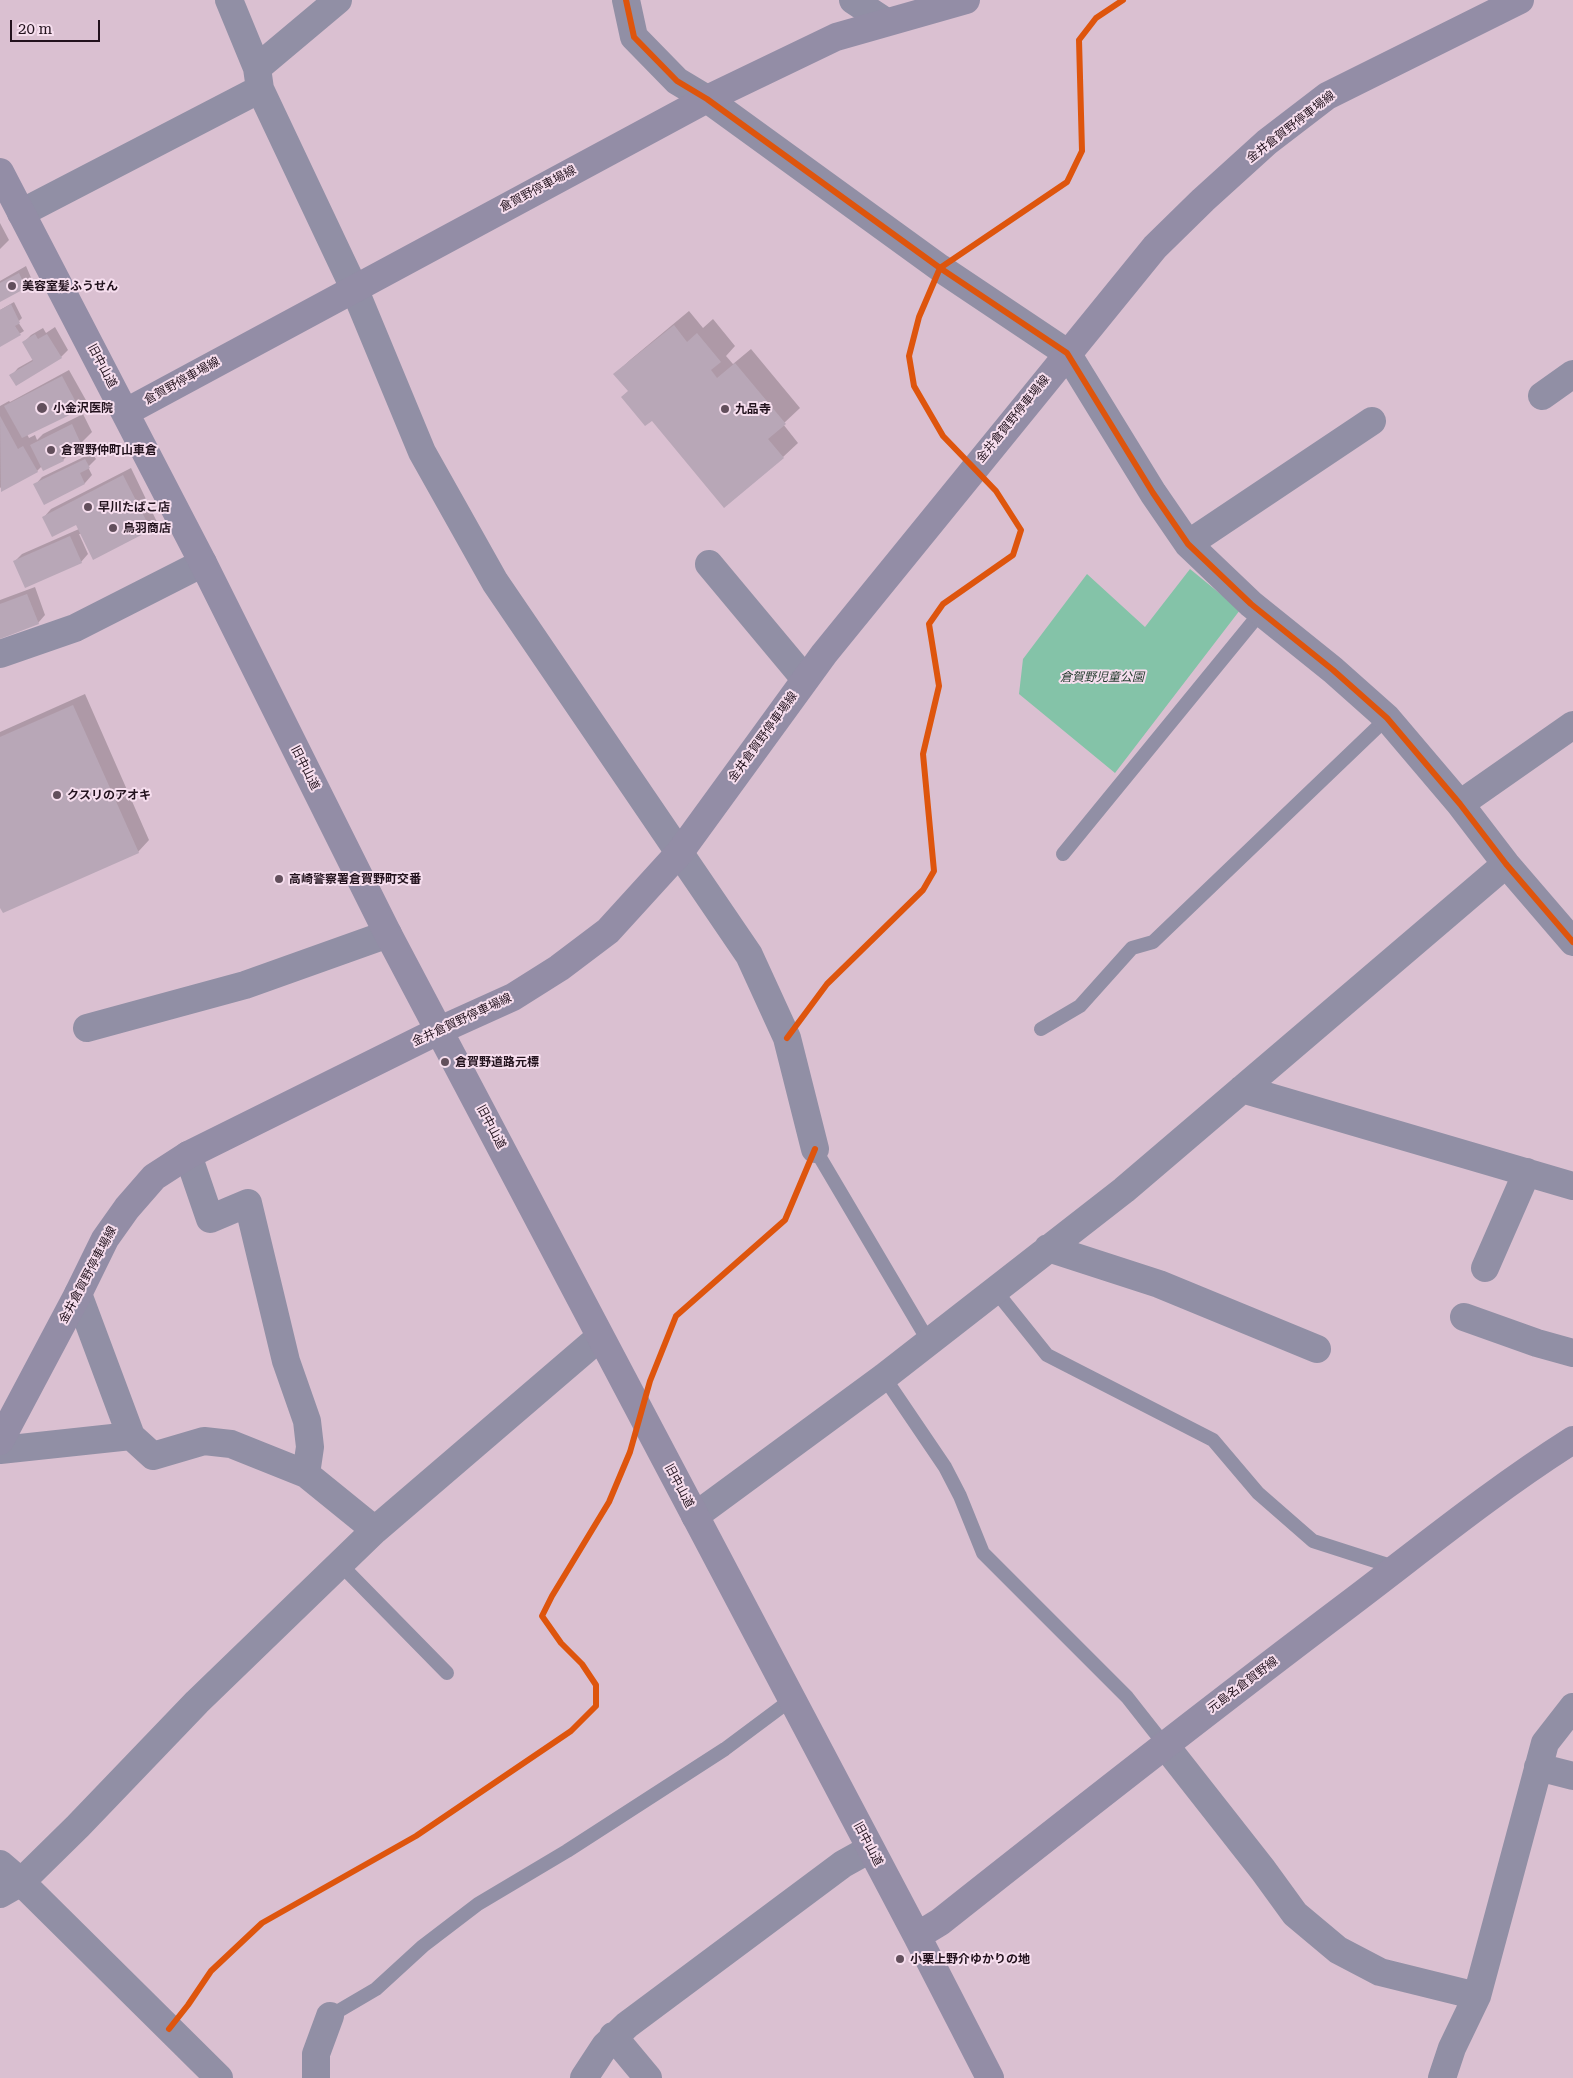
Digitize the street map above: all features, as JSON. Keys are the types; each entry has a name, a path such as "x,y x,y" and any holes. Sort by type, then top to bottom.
{"main road":[{"name":"倉賀野停車場線","path":"126,412 707,99 836,37 966,0"},
{"name":"金井倉賀野停車場線","path":"0,1441 105,1240 127,1208 154,1177 188,1155 440,1030 513,997 584,951 608,932 680,852 824,654 1155,247 1203,200 1275,136 1327,96 1520,0"},
{"name":"旧中山道","path":"0,172 203,563 388,934 917,1936 990,2078"},
{"name":"元島名倉賀野線","path":"917,1936 940,1922 1164,1744 1534,1464 1573,1440"}],"street":[{"path":"229,0 258,78 354,288 422,452 495,582 749,955 787,1038 815,1149"},
{"path":"21,213 258,78 338,0"},
{"path":"626,0 634,37 677,81 707,99 940,268 1067,353 1153,493 1188,544 1261,612 1333,670 1387,718 1460,804 1506,864 1573,942"},
{"path":"853,0 886,22"},
{"path":"1542,396 1573,374"},
{"path":"1188,544 1372,421"},
{"path":"0,654 75,628 203,563"},
{"path":"708,564 805,679"},
{"path":"1460,804 1573,725"},
{"path":"695,1516 929,1342 1124,1190 1506,864"},
{"path":"87,1028 245,985 388,934"},
{"path":"1242,1089 1573,1186"},
{"path":"188,1155 210,1219 248,1202 286,1361 307,1421 310,1447 306,1474"},
{"path":"1485,1268 1527,1172"},
{"path":"1048,1248 1159,1284 1317,1349"},
{"path":"78,1294 131,1436 153,1456 204,1441 231,1444 306,1474 375,1530"},
{"path":"1464,1317 1537,1343 1573,1353"},
{"path":"11,1888 78,1826 197,1702 375,1530 600,1337"},
{"path":"0,1450 131,1436"},
{"path":"1442,2078 1452,2048 1477,1996 1545,1742 1573,1707"},
{"path":"1164,1744 1263,1870 1295,1914 1338,1950 1380,1972 1477,1996"},
{"path":"1538,1767 1573,1776"},
{"path":"584,2078 613,2036 843,1864 870,1849"},
{"path":"0,1864 11,1888 219,2078"},
{"path":"316,2078 316,2054 330,2016"},
{"path":"613,2036 648,2078"}],"lane":[{"path":"1063,854 1261,612"},
{"path":"1041,1029 1080,1006 1132,948 1153,942 1387,718"},
{"path":"815,1149 929,1342"},
{"path":"994,1290 1047,1356 1213,1440 1258,1493 1313,1541 1397,1568"},
{"path":"884,1376 945,1467 960,1496 983,1553 1127,1697 1164,1744"},
{"path":"340,1564 446,1673"},
{"path":"330,2016 376,1989 423,1946 478,1904 567,1852 725,1748 792,1699"}],"green space":[{"name":"倉賀野児童公園","path":"1190,569 1240,610 1115,773 1019,694 1023,659 1087,574 1145,627"}],"building":[{"name":"美容室髪ふうせん","path":"19,273 26,288 0,302 0,283"},
{"path":"11,304 20,323 15,326 21,335 0,347 0,310"},
{"path":"674,325 687,342 697,333 721,362 711,370 717,378 735,363 786,424 768,439 784,458 724,508 652,421 645,426 621,397 628,391 613,374"},
{"path":"35,334 38,339 47,334 62,358 16,386 9,375 33,361 22,342"},
{"name":"小金沢医院","path":"62,376 80,410 22,438 4,406"},
{"path":"0,416 18,449 23,446 38,472 1,492"},
{"name":"倉賀野仲町山車倉","path":"72,424 81,444 60,455 64,461 43,471 30,445"},
{"path":"85,459 90,468 80,473 85,484 44,505 33,484"},
{"path":"123,475 151,530 93,560 76,525 52,537 42,517"},
{"path":"70,536 82,563 25,588 13,561"},
{"path":"27,594 39,624 0,639 0,604"},
{"name":"クスリのアオキ","path":"73,705 139,853 3,913 0,908 0,737"}],"cycle path":[{"path":"626,0 634,37 677,81 707,99 940,268 1067,353 1153,493 1188,544 1251,604 1333,670 1387,718 1460,804 1506,864 1573,942"},
{"path":"787,1038 827,984 923,890 934,871 923,754 939,686 929,624 943,604 1013,555 1021,530 996,491 943,436 914,386 909,356 919,317 940,268 1067,182 1082,151 1079,40 1096,18 1123,0"},
{"path":"169,2029 211,1971 262,1923 416,1836 571,1731 596,1706 596,1685 582,1664 561,1643 542,1616 552,1596 609,1502 630,1452 650,1381 676,1316 785,1220 815,1149"}],"place":[{"name":"美容室髪ふうせん","path":"12,286"},
{"name":"小金沢医院","path":"42,408"},
{"name":"九品寺","path":"725,409"},
{"name":"倉賀野仲町山車倉","path":"51,450"},
{"name":"早川たばこ店","path":"88,507"},
{"name":"鳥羽商店","path":"113,528"},
{"name":"クスリのアオキ","path":"57,795"},
{"name":"高崎警察署倉賀野町交番","path":"279,879"},
{"name":"倉賀野道路元標","path":"445,1062"},
{"name":"小栗上野介ゆかりの地","path":"900,1959"}]}
